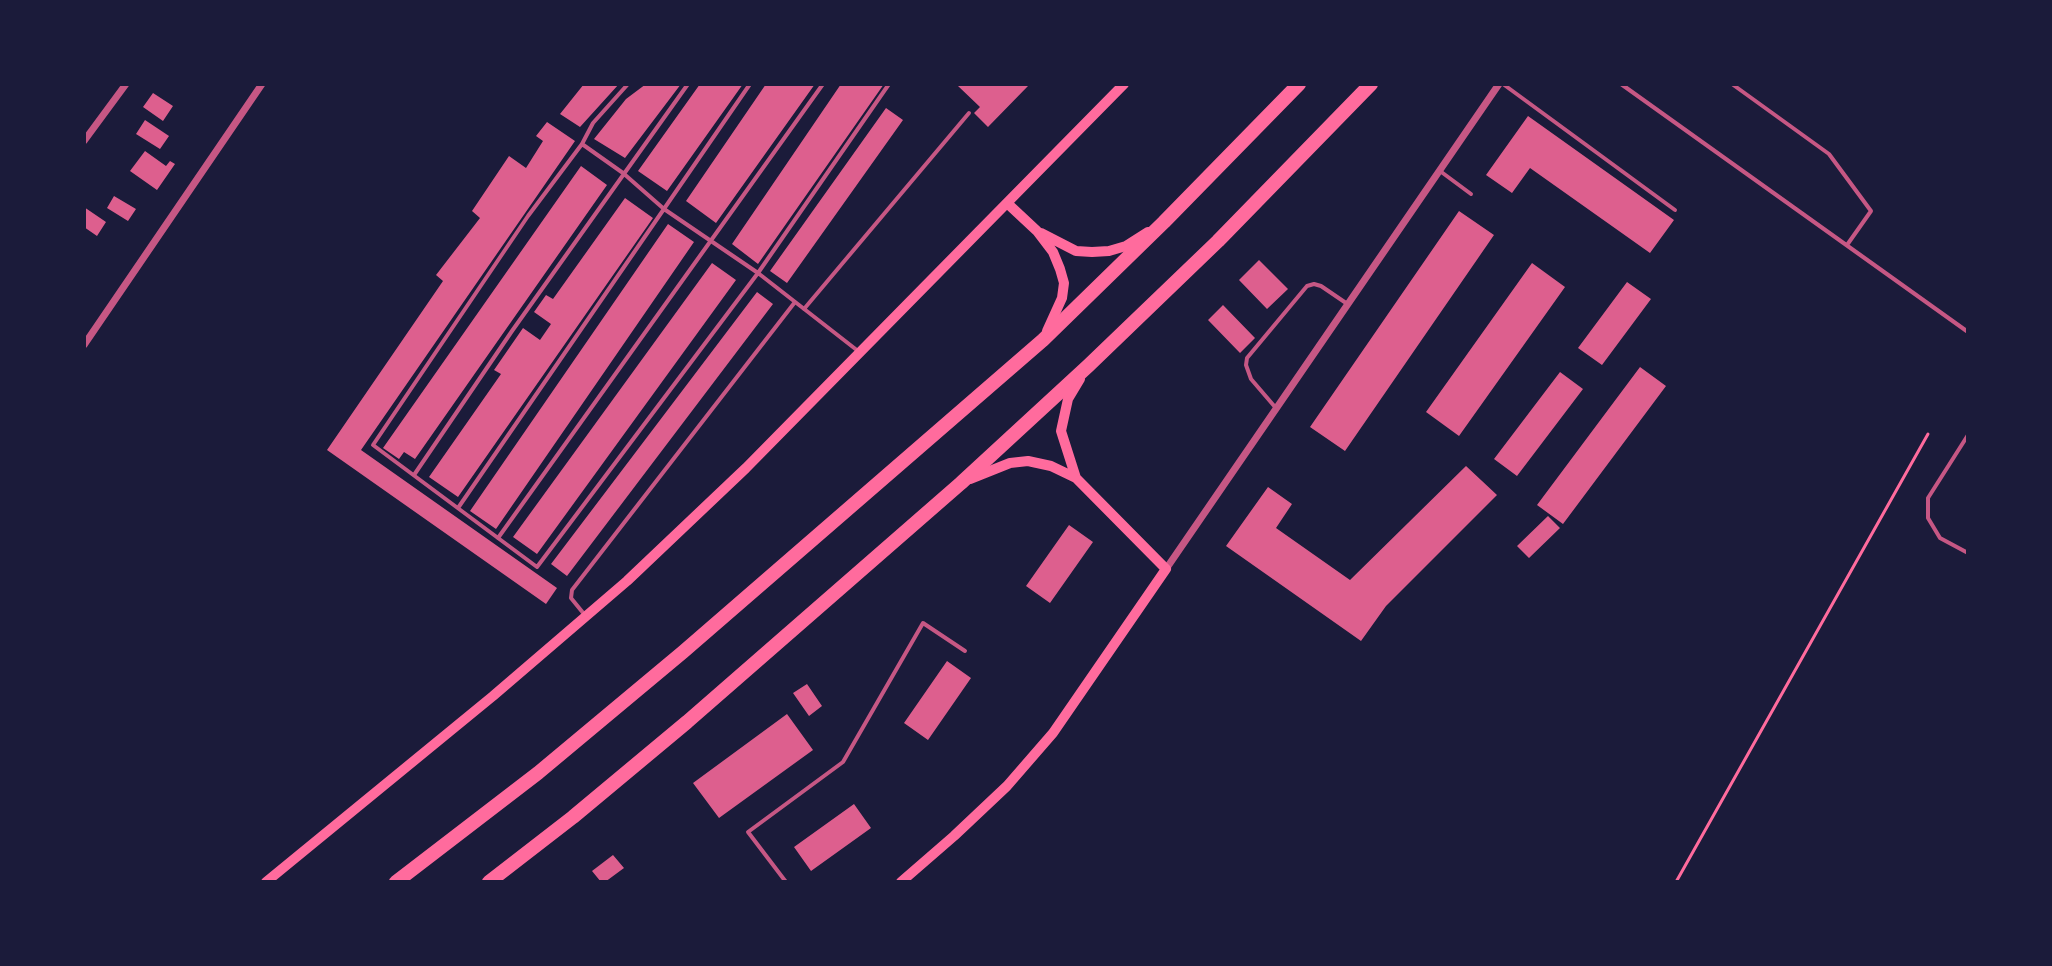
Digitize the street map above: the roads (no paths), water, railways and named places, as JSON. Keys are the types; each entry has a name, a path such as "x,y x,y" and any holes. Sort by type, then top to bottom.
{"highway":[{"path":"396,882 538,773 683,652 1043,340 1299,84"},
{"path":"489,882 687,722 961,483 1218,241 1371,84"}],"main road":[{"path":"266,882 586,616 746,468 1124,84"},
{"path":"1007,203 1037,231 1053,252 1064,283 1062,298 1043,340"},
{"path":"1037,231 1076,251 1109,251 1126,246 1164,222"},
{"path":"1076,478 1061,431 1062,415 1088,366"},
{"path":"901,882 1007,786 1053,733 1166,569 1076,478 1051,466 1028,461 1010,463 961,483"}],"street":[{"path":"84,141 126,84"},
{"path":"84,345 262,84"},
{"path":"1166,569 1438,170 1501,84"}],"lane":[{"path":"628,84 593,123 582,144 528,216 373,445 537,567 758,273 889,84"},
{"path":"413,475 688,84"},
{"path":"458,508 750,84"},
{"path":"498,538 823,84"},
{"path":"1501,84 1675,210"},
{"path":"1621,84 1968,332"},
{"path":"1732,84 1829,154 1871,211 1847,245"},
{"path":"804,309 969,113"},
{"path":"582,144 623,173 664,209 758,273 860,352"},
{"path":"1438,170 1471,194"},
{"path":"1277,409 1251,379 1247,358 1307,286 1321,286 1348,304"},
{"path":"586,616 571,598 572,590 795,302"},
{"path":"1968,435 1928,498 1928,518 1940,538 1968,553"},
{"path":"786,882 748,832 843,762 923,623 965,651"}]}
